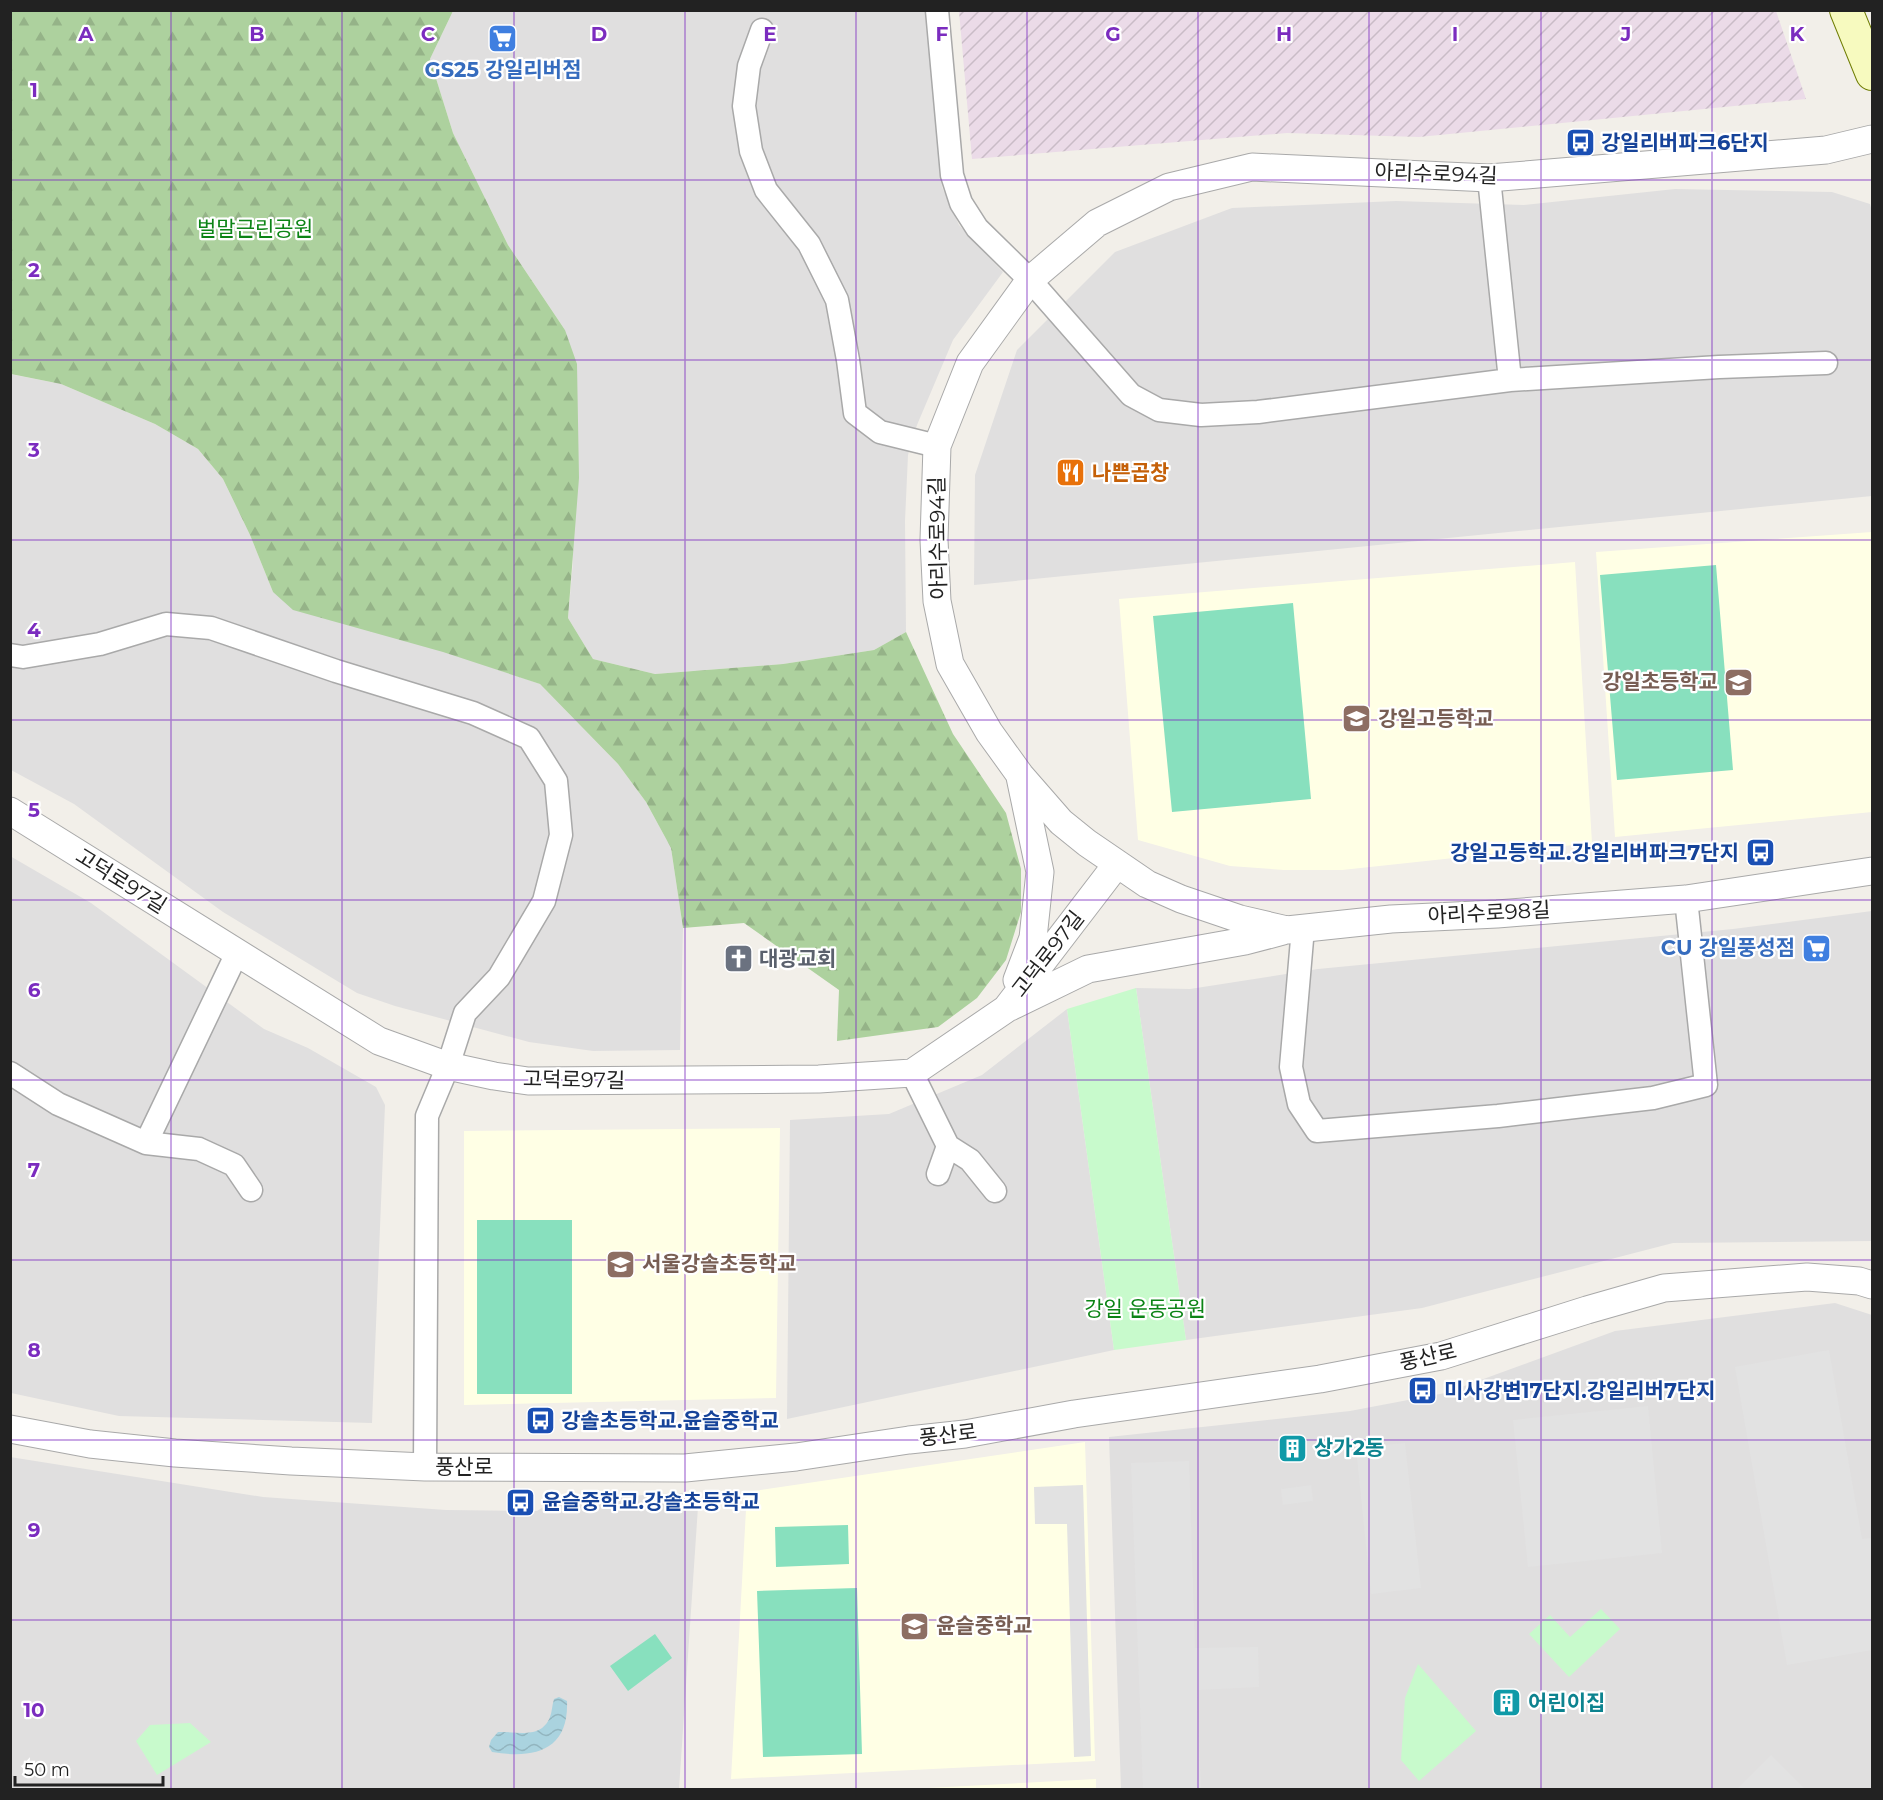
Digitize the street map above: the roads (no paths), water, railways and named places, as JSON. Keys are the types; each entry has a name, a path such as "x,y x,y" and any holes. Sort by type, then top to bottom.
{"main road":[{"path":"1846,10 1872,74"}],"street":[{"path":"937,10 952,175 961,202 977,228 1030,280 1131,395 1159,410 1202,415 1258,412 1510,380 1826,363"},
{"path":"762,30 749,66 744,106 751,151 766,190 809,244 837,300 855,413 880,432 937,447"},
{"name":"아리수로94길","path":"1117,864 1061,822 1020,775 989,732 950,664 937,602 934,540 937,447 970,363 1030,280 1097,223 1169,187 1252,167 1490,178 1826,150 1872,139"},
{"path":"1490,178 1510,380"},
{"path":"10,655 23,657 100,644 166,624 211,628 336,671 473,713 529,738 556,781 561,835 544,901 499,976 465,1013 448,1066 427,1116 425,1467"},
{"path":"1006,1009 1033,938 1040,872 1020,775"},
{"name":"고덕로97길","path":"10,812 379,1041 448,1066 528,1081 819,1079 912,1073 1006,1009 1117,864"},
{"name":"아리수로98길","path":"1117,864 1147,884 1181,899 1240,919 1295,929 1391,919 1497,914 1686,899 1872,871"},
{"path":"1006,1009 1088,969 1245,941 1295,929 1291,1067 1299,1104 1317,1131 1498,1116 1653,1098 1706,1085 1686,899"},
{"path":"146,1143 237,953"},
{"path":"10,1072 58,1104 146,1143 199,1149 234,1165 251,1190"},
{"path":"912,1073 948,1146 970,1160 995,1191"},
{"path":"938,1174 948,1146"},
{"name":"풍산로","path":"10,1430 90,1444 175,1453 291,1461 425,1467 685,1467 796,1457 965,1434 1074,1414 1320,1379 1441,1356 1664,1288 1807,1277 1859,1281 1872,1285"}],"water":[{"path":"559,1697 567,1701 566,1718 562,1731 555,1741 535,1752 507,1754 492,1752 489,1747 491,1740 498,1732 527,1733 541,1729 550,1717 554,1699"}],"place":[{"name":"GS25 강일리버점","path":"503,39"},
{"name":"강일리버파크6단지","path":"1580,143"},
{"name":"나쁜곱창","path":"1071,473"},
{"name":"강일초등학교","path":"1739,682"},
{"name":"강일고등학교","path":"1357,719"},
{"name":"강일고등학교.강일리버파크7단지","path":"1760,853"},
{"name":"CU 강일풍성점","path":"1816,948"},
{"name":"대광교회","path":"738,959"},
{"name":"서울강솔초등학교","path":"621,1264"},
{"name":"미사강변17단지.강일리버7단지","path":"1423,1391"},
{"name":"강솔초등학교.윤슬중학교","path":"540,1421"},
{"name":"상가2동","path":"1293,1448"},
{"name":"윤슬중학교.강솔초등학교","path":"521,1502"},
{"name":"윤슬중학교","path":"915,1626"},
{"name":"어린이집","path":"1507,1703"}],"park label":[{"name":"벌말근린공원","path":"255,229"},
{"name":"강일 운동공원","path":"1145,1309"}]}
